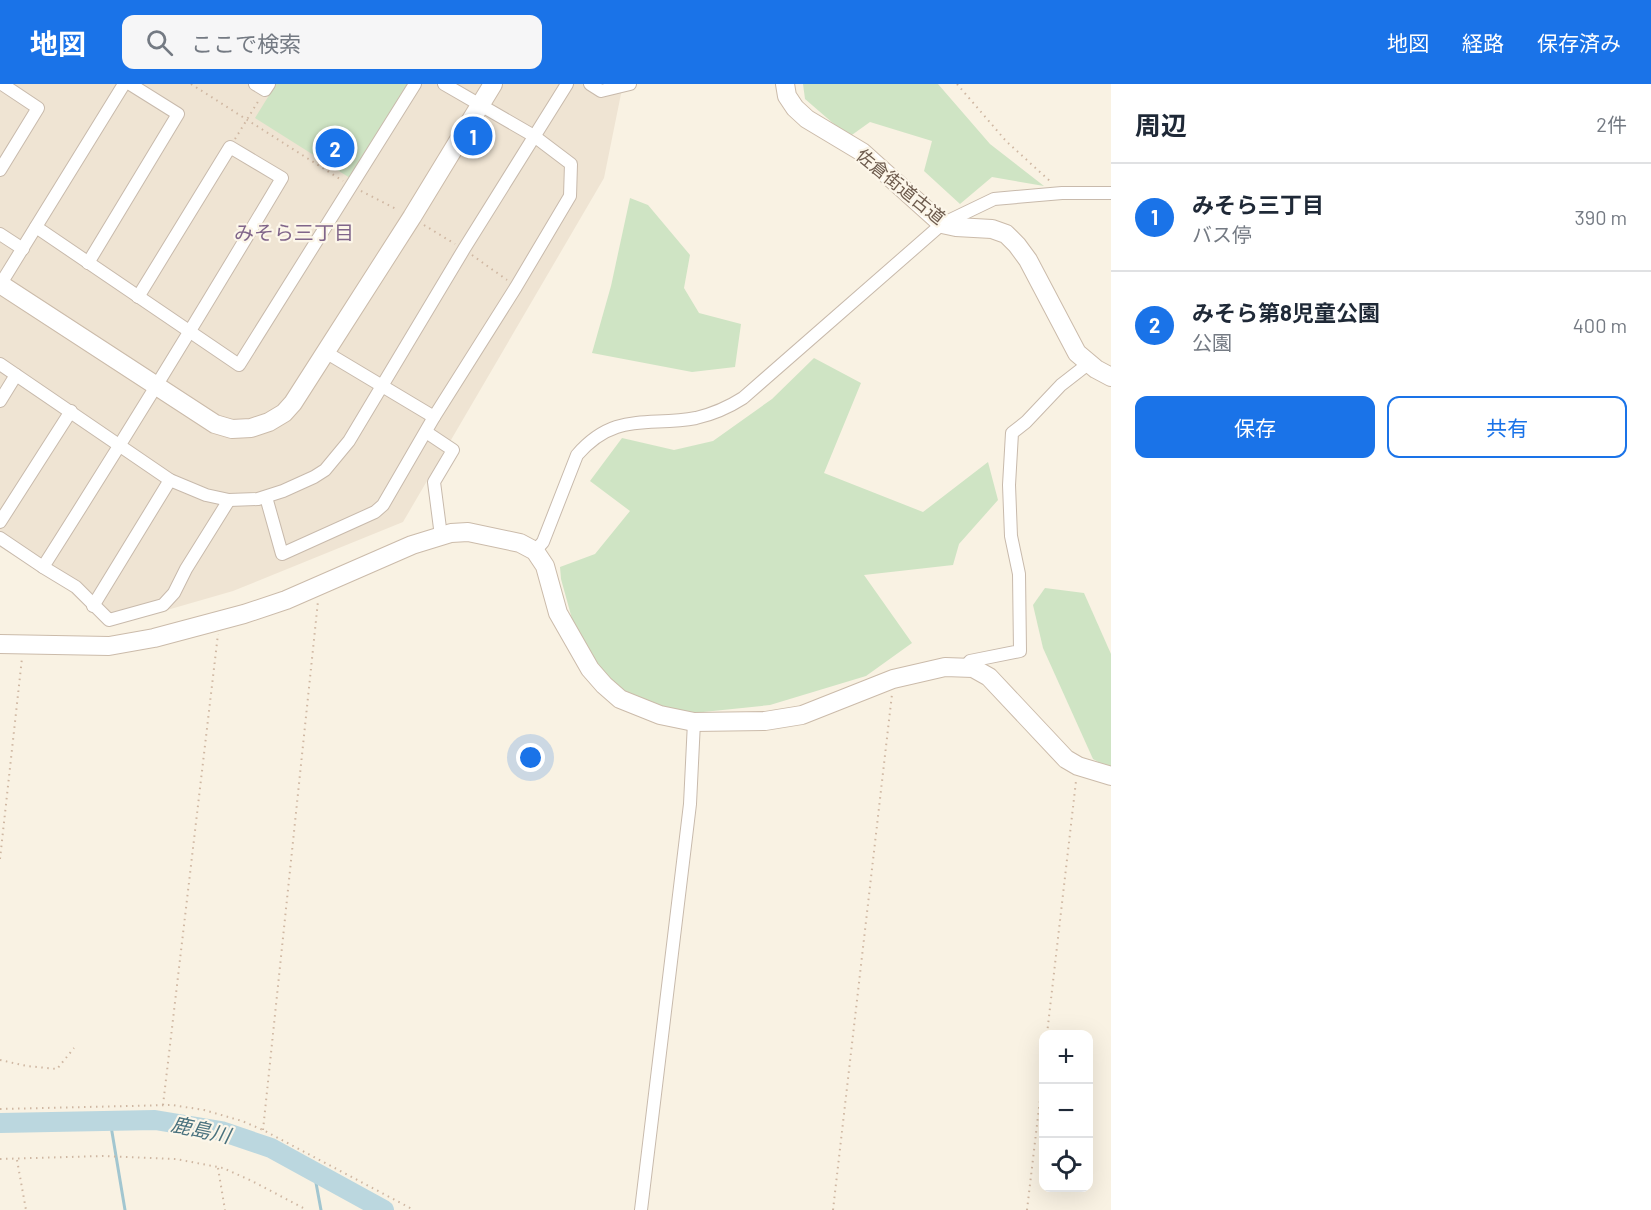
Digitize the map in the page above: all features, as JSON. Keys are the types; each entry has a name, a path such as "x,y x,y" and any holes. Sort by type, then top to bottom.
{"street":[{"path":"0,170 38,108 2,84"},
{"path":"124,84 0,284 215,424 232,429 251,428 269,422 284,413 293,403 327,353 493,84"},
{"path":"88,263 178,114 130,84"},
{"path":"36,227 239,365 415,84"},
{"path":"266,497 282,554 375,512 383,505 434,417 570,196 572,164 534,136 444,84"},
{"path":"0,364 170,480 206,495 229,500 266,497 300,484 325,470 349,441 464,249 567,84"},
{"path":"590,84 601,91 630,84"},
{"name":"佐倉街道古道","path":"785,84 788,96 801,113 862,152 942,224 992,229 1006,234 1028,260 1077,353 1088,364 1111,377"},
{"path":"43,567 121,445 155,385 190,332 282,178 230,147 138,297"},
{"path":"535,552 543,542 577,455 585,447 617,426 698,417 728,407 743,398 942,224 994,199 1062,193 1111,194"},
{"path":"0,234 22,249"},
{"path":"327,353 434,417"},
{"path":"965,667 970,661 1020,651 1018,574 1011,536 1009,485 1012,433 1026,422 1061,385 1088,364"},
{"path":"0,401 16,375"},
{"path":"0,522 70,411"},
{"path":"426,432 453,450 434,482 441,536"},
{"path":"93,606 170,480"},
{"path":"0,538 76,587 109,620 163,605 174,593 186,569 229,500"},
{"path":"0,644 109,646 154,638 286,600 412,545 441,536 468,532 520,543 535,552 545,566 558,613 578,651 604,685 620,699 660,715 694,722 765,721 802,715 894,679 945,667 973,668 989,677 1066,759 1078,766 1111,776"},
{"path":"641,1210 690,804 694,722"}],"path":[{"path":"191,84 351,186 412,217 464,249 516,287"},
{"path":"957,84 1006,141 1062,193"},
{"path":"230,147 247,120 263,86"},
{"path":"263,1130 319,586"},
{"path":"163,1106 219,621"},
{"path":"0,859 23,643"},
{"path":"833,1210 894,679"},
{"path":"1048,1030 1078,766"},
{"path":"0,1060 57,1070 74,1048"},
{"path":"1027,1210 1042,1084"},
{"path":"0,1109 163,1106 204,1110 263,1130 414,1210"},
{"path":"0,1159 102,1156 176,1159 218,1167 252,1181 307,1210"},
{"path":"17,1159 26,1210"},
{"path":"218,1167 225,1210"}],"shaded area":[{"path":"0,84 623,84 604,178 403,522 233,591 108,627 66,588 0,547"}],"green space":[{"path":"276,84 407,84 350,178 255,118"},
{"path":"803,84 938,84 990,144 1044,186 992,177 960,204 924,171 932,141 870,122 849,137 805,99"},
{"path":"630,198 648,205 690,255 684,288 699,313 741,324 735,367 692,372 592,353 611,286"},
{"path":"814,358 861,383 824,473 923,512 988,462 998,500 959,544 953,565 864,575 912,643 866,676 770,705 674,715 611,685 577,637 561,579 560,567 595,554 630,511 590,481 622,438 674,450 713,441 772,399"},
{"path":"1045,588 1084,593 1111,654 1111,769 1093,759 1043,648 1033,605"}],"waterway":[{"path":"110,1120 125,1210"},
{"name":"鹿島川","path":"0,1123 155,1120 221,1131 271,1148 384,1210"},
{"path":"314,1172 321,1210"}],"place":[{"name":"みそら三丁目","path":"473,136"},
{"name":"みそら第8児童公園","path":"335,148"}],"district":[{"name":"みそら三丁目","path":"294,232"}]}
